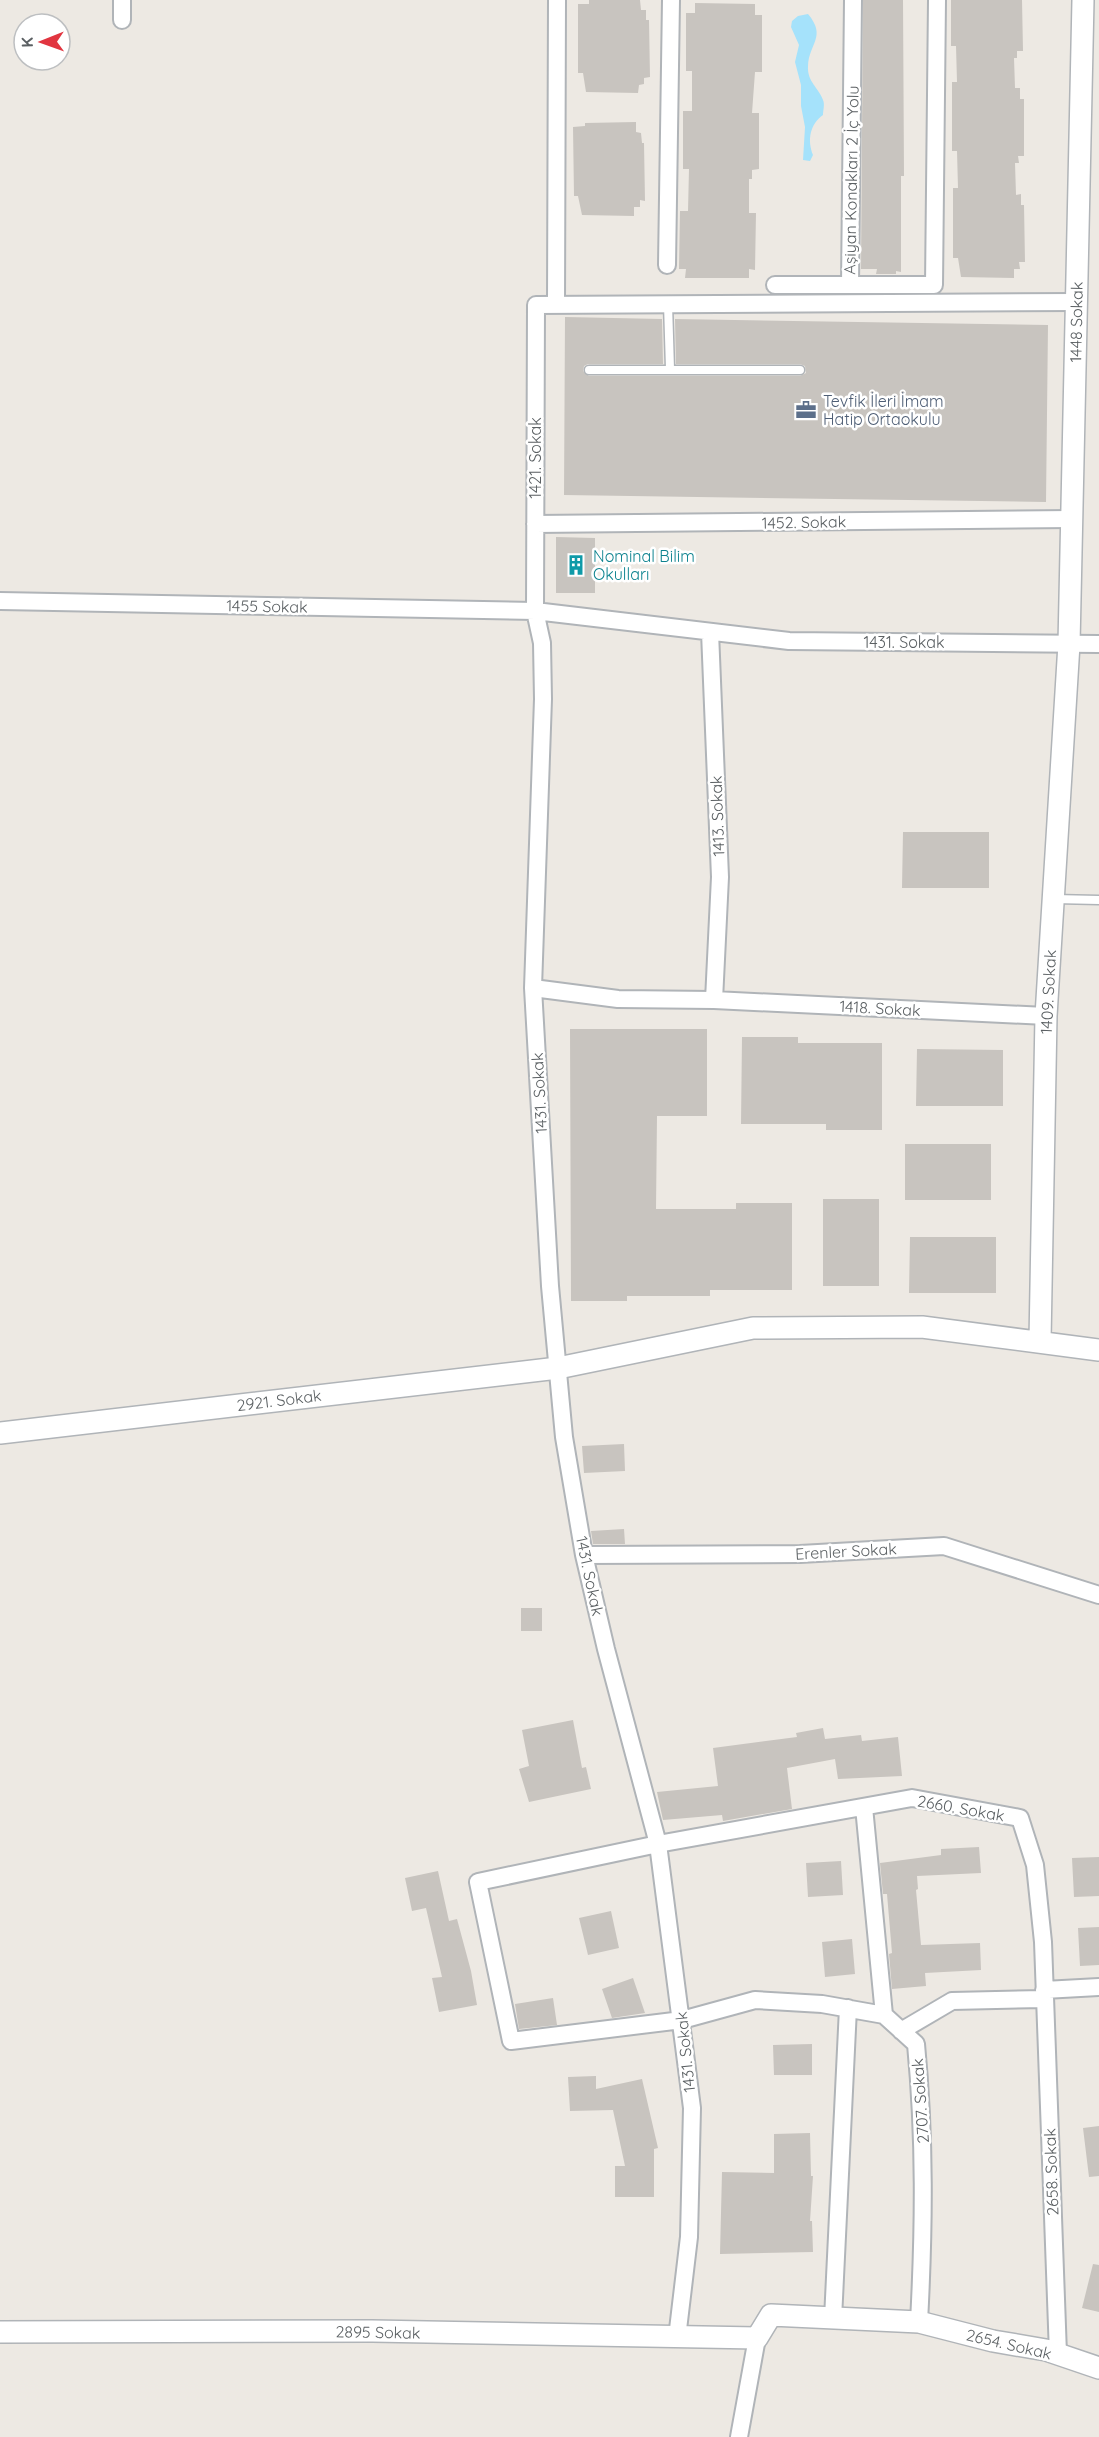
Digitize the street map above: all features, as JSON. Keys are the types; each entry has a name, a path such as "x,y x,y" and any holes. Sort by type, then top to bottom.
{"street":[{"path":"122,0 122,20"},
{"path":"557,0 555,305 1076,302"},
{"path":"667,265 671,0"},
{"name":"Aşiyan Konakları 2 İç Yolu","path":"775,285 850,285 853,0"},
{"path":"850,285 934,285 938,0"},
{"name":"1448 Sokak","path":"1069,644 1083,0"},
{"name":"1421. Sokak","path":"535,611 536,305 555,305"},
{"name":"1452. Sokak","path":"535,524 1072,519"},
{"name":"1455 Sokak","path":"0,601 535,611 710,632"},
{"name":"1431. Sokak","path":"535,611 542,643 543,699 533,988 550,1286 564,1437 584,1555 606,1649 658,1844 682,2020 692,2120 689,2237 677,2338"},
{"name":"1431. Sokak","path":"710,632 789,641 1099,644"},
{"name":"1413. Sokak","path":"710,632 720,877 714,1000"},
{"name":"1409. Sokak","path":"1040,1341 1046,1016 1069,644"},
{"path":"533,988 618,999 714,1000"},
{"name":"1418. Sokak","path":"714,1000 1046,1016"},
{"name":"2921. Sokak","path":"0,1433 558,1368 753,1328 922,1327 1040,1341"},
{"path":"1040,1341 1099,1350"},
{"name":"Erenler Sokak","path":"584,1555 800,1554 944,1546 1099,1595"},
{"name":"2660. Sokak","path":"682,2020 511,2042 478,1882 658,1844 912,1798 1020,1818 1035,1865 1043,1942 1044,1995"},
{"path":"682,2020 755,2000 822,2004 884,2015 864,1807"},
{"path":"902,2031 952,2001 1044,1995 1099,1987"},
{"name":"2658. Sokak","path":"1044,1995 1058,2354"},
{"path":"833,2319 848,2008"},
{"name":"2707. Sokak","path":"884,2015 916,2044 922,2111 924,2225 919,2322"},
{"path":"739,2437 757,2338 771,2315 919,2322"},
{"name":"2654. Sokak","path":"919,2322 1058,2354 1099,2368"},
{"name":"2895 Sokak","path":"0,2332 372,2331 757,2338"}],"lane":[{"path":"668,304 670,369"},
{"path":"590,370 800,370"},
{"path":"1053,899 1099,900"}],"water":[{"path":"808,14 817,34 809,58 808,72 824,102 823,115 815,123 811,133 810,144 813,155 810,161 803,160 805,127 801,106 801,85 795,62 799,45 791,27 792,21 798,16"}],"building":[{"path":"589,0 640,0 641,10 646,10 646,20 649,20 650,77 644,78 644,84 639,85 638,93 586,92 583,73 578,73 578,4 589,4"},
{"path":"863,0 903,0 904,176 901,176 901,272 896,271 896,274 876,274 877,269 861,269"},
{"path":"951,0 1022,0 1023,51 1017,51 1017,58 1014,58 1015,88 1020,88 1020,99 1024,99 1024,156 1018,156 1019,163 1015,163 1016,195 1021,194 1021,205 1024,205 1025,262 1019,262 1020,269 1014,269 1014,278 961,277 958,258 953,258 953,188 958,188 957,151 952,151 952,82 957,82 956,46 951,46"},
{"path":"695,3 755,4 755,15 762,15 762,72 755,72 752,113 759,113 759,169 752,170 752,179 749,179 749,213 756,213 755,270 749,269 749,278 685,278 686,269 679,269 680,211 688,211 689,169 683,169 683,111 692,111 692,71 686,71 686,13 695,13"},
{"path":"636,122 636,132 641,133 642,143 644,143 645,201 640,200 640,207 634,207 634,216 582,215 578,196 574,196 573,127 585,126 585,123"},
{"name":"Tevfik İleri İmam Hatip Ortaokulu","path":"565,317 662,319 663,364 588,364 584,366 583,371 589,376 800,376 806,373 805,366 800,364 676,364 675,319 1048,325 1046,502 564,495"},
{"name":"Nominal Bilim Okulları","path":"556,537 595,538 595,593 556,593"},
{"path":"903,832 989,832 989,888 902,888"},
{"path":"570,1029 707,1029 707,1116 657,1116 656,1209 736,1209 736,1203 792,1203 792,1290 710,1290 710,1296 627,1296 627,1301 571,1301"},
{"path":"742,1037 798,1037 798,1043 882,1043 882,1130 826,1130 826,1124 741,1124"},
{"path":"917,1049 1003,1050 1003,1106 916,1106"},
{"path":"905,1144 991,1144 991,1200 905,1200"},
{"path":"823,1199 879,1199 879,1286 823,1286"},
{"path":"910,1237 996,1237 996,1293 909,1293"},
{"path":"624,1444 625,1471 584,1473 582,1446"},
{"path":"624,1529 625,1544 593,1544 591,1531"},
{"path":"521,1608 542,1608 542,1631 521,1631"},
{"path":"573,1720 582,1768 586,1767 591,1789 529,1802 519,1769 529,1766 522,1730"},
{"path":"823,1728 825,1739 861,1735 862,1741 898,1737 902,1776 838,1779 835,1759 787,1768 792,1809 723,1821 722,1815 663,1820 657,1792 718,1786 713,1748 797,1737 796,1733"},
{"path":"979,1847 981,1873 917,1876 918,1889 916,1890 921,1945 980,1943 981,1970 925,1973 926,1986 892,1989 889,1954 892,1953 887,1894 883,1894 880,1863 941,1855 941,1849"},
{"path":"1099,1857 1099,1896 1074,1897 1072,1858"},
{"path":"841,1861 843,1895 808,1897 806,1863"},
{"path":"438,1871 449,1921 457,1919 471,1971 477,2005 439,2012 432,1978 442,1977 426,1908 412,1911 405,1878"},
{"path":"611,1911 619,1948 588,1955 579,1918"},
{"path":"1099,1927 1099,1965 1080,1966 1078,1928"},
{"path":"852,1939 855,1974 825,1977 822,1942"},
{"path":"633,1978 645,2013 612,2018 602,1989"},
{"path":"553,1998 557,2025 519,2029 515,2004"},
{"path":"812,2044 812,2075 774,2075 773,2045"},
{"path":"596,2076 596,2089 642,2079 658,2148 654,2149 654,2197 615,2197 615,2166 625,2166 613,2110 570,2111 568,2077"},
{"path":"1099,2126 1099,2176 1089,2177 1083,2128"},
{"path":"810,2133 811,2176 813,2176 810,2221 812,2221 813,2252 720,2254 722,2172 774,2173 774,2134"},
{"path":"1093,2264 1099,2265 1099,2312 1082,2308"}],"place":[{"name":"Tevfik İleri İmam Hatip Ortaokulu","path":"806,410"},
{"name":"Nominal Bilim Okulları","path":"576,565"}]}
